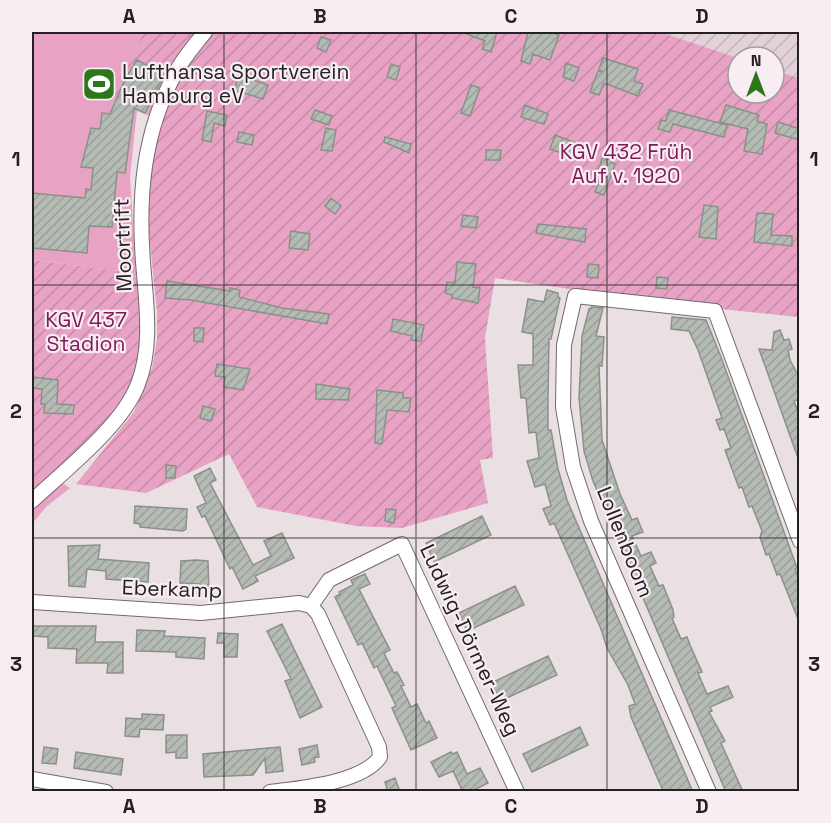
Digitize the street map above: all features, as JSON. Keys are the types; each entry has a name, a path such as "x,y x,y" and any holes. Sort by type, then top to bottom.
{"street":[{"name":"Moortrift","path":"32,501 117,419 138,384 144,365 147,315 141,237 142,176 156,116 176,71 204,32"},
{"name":"Lollenboom","path":"710,792 591,521 573,467 563,407 564,345 574,296 715,311 800,541"},
{"name":"Ludwig-Dörmer-Weg","path":"311,606 329,580 402,544 517,792"},
{"name":"Eberkamp","path":"32,602 201,613 298,603 311,606"},
{"path":"270,792 318,785 367,770 380,757 379,747 318,614 311,606"},
{"path":"32,779 106,792"}],"shaded area":[{"path":"660,32 799,32 799,78 786,74 786,45 726,45 726,54"}],"green space":[{"path":"32,32 144,32 110,99 137,111 130,176 136,273 32,260"},
{"name":"KGV 432 Früh Auf v. 1920","path":"144,32 660,32 726,54 726,105 786,105 786,74 799,78 799,317 673,304 495,278 485,338 493,458 480,460 488,503 402,528 356,526 257,507 229,454 146,493 76,484 134,412 152,368 157,339 147,184 159,120 109,99"},
{"name":"KGV 437 Stadion","path":"32,260 136,273 142,333 135,377 122,405 86,446 32,494"},
{"path":"59,481 70,488 46,507 32,524 32,507"}],"building":[{"path":"462,32 497,32 491,52 482,49 485,41"},
{"path":"528,32 550,32 559,35 550,60 533,54 530,64 521,61"},
{"path":"321,37 331,40 326,52 317,48"},
{"path":"603,58 638,69 634,81 643,84 638,96 604,83 599,95 590,92 598,71 603,72 599,69"},
{"path":"137,60 164,75 145,113 134,108 125,173 117,172 112,227 89,226 87,253 32,248 32,193 85,198 86,189 91,190 93,168 81,167 91,128 100,129 102,113 110,114 126,77"},
{"path":"566,63 579,68 574,81 563,77"},
{"path":"391,64 400,67 396,80 387,77"},
{"path":"239,75 268,85 263,99 234,90"},
{"path":"471,85 480,88 470,116 461,113"},
{"path":"525,105 548,114 544,124 521,117"},
{"path":"726,105 759,115 757,121 767,124 762,154 744,151 748,129 720,122"},
{"path":"315,110 332,116 329,125 311,119"},
{"path":"669,110 727,125 724,137 673,124 670,132 658,129 661,120 666,121"},
{"path":"207,111 227,115 225,126 214,123 211,142 202,140"},
{"path":"778,122 800,129 800,140 775,133"},
{"path":"326,128 336,130 332,151 321,150"},
{"path":"239,132 254,135 252,145 237,142"},
{"path":"555,135 584,146 579,159 550,149"},
{"path":"385,137 411,144 409,153 384,142"},
{"path":"486,150 501,150 500,160 486,160"},
{"path":"602,158 612,160 611,162 615,164 604,195 595,192 603,170 599,169"},
{"path":"331,198 341,206 335,214 325,206"},
{"path":"704,205 718,207 716,239 699,237"},
{"path":"757,213 773,214 771,235 792,236 792,246 754,242"},
{"path":"463,215 478,217 476,228 461,226"},
{"path":"538,224 586,229 585,242 536,233"},
{"path":"291,231 310,234 308,250 289,248"},
{"path":"457,262 476,264 473,287 480,288 478,303 452,298 452,295 445,293 447,282 455,283"},
{"path":"588,264 599,265 598,278 587,277"},
{"path":"657,277 668,278 667,289 656,288"},
{"path":"167,281 230,291 230,288 240,290 239,297 282,308 329,314 327,324 191,300 165,298"},
{"path":"547,290 558,293 560,298 551,339 549,339 548,430 551,430 558,469 567,500 693,792 664,792 631,717 629,706 635,704 628,685 607,648 601,629 554,523 550,525 543,509 551,506 545,484 535,487 527,461 539,458 536,432 529,433 526,398 521,398 518,365 533,365 533,334 522,332 528,299 544,302"},
{"path":"603,308 596,336 604,337 602,366 599,366 602,440 620,494 632,520 637,518 643,532 632,536 641,556 651,552 656,563 650,566 659,586 663,585 673,610 674,617 672,618 681,639 687,637 702,672 698,673 707,694 728,686 733,697 710,707 712,711 709,712 725,741 721,743 743,792 726,792 593,481 584,451 579,398 582,336 589,309"},
{"path":"672,317 706,320 797,568 795,569 800,582 800,624 780,574 777,575 769,554 766,555 760,537 762,531 752,506 749,507 742,487 739,488 725,450 731,448 724,429 720,430 716,420 722,418 698,350 689,331 671,329"},
{"path":"393,319 424,325 421,341 411,340 412,336 391,331"},
{"path":"194,328 204,328 203,342 194,341"},
{"path":"780,330 784,340 789,339 792,349 788,350 790,360 800,379 800,399 794,401 800,418 798,458 759,349 772,350 774,332"},
{"path":"217,364 250,369 243,390 224,387 225,377 215,376"},
{"path":"32,377 58,380 57,404 74,405 73,414 44,413 45,404 41,404 42,389 32,388"},
{"path":"316,384 350,389 348,400 316,399"},
{"path":"377,390 403,393 403,398 411,398 409,412 387,410 382,444 375,443"},
{"path":"203,406 215,409 211,421 200,418"},
{"path":"166,465 176,466 175,478 166,478"},
{"path":"210,468 216,480 210,483 253,565 271,556 264,541 282,533 294,558 255,576 258,581 243,589 232,567 230,569 205,516 202,517 197,507 206,503 194,476"},
{"path":"135,506 187,509 186,529 183,531 140,527 140,524 134,523"},
{"path":"386,509 396,510 394,523 385,521"},
{"path":"482,516 491,535 434,562 426,543"},
{"path":"100,545 98,559 149,563 148,582 106,579 106,571 87,569 85,587 69,586 68,546"},
{"path":"181,561 208,561 209,595 197,595 198,584 180,583"},
{"path":"365,574 370,584 359,589 390,650 384,653 394,673 397,672 404,685 401,686 411,707 417,704 426,723 429,721 437,738 411,750 392,708 396,706 377,666 374,668 362,643 358,645 335,597 340,594 339,592 353,585 351,580"},
{"path":"515,586 524,605 467,631 459,613"},
{"path":"282,624 322,707 300,718 285,681 291,679 267,631"},
{"path":"32,626 96,626 95,642 123,642 123,673 107,673 108,663 76,663 77,649 48,648 48,637 32,636"},
{"path":"137,630 165,631 164,636 205,638 204,659 176,657 176,652 136,651"},
{"path":"218,633 238,634 237,657 224,657 224,643 217,643"},
{"path":"548,656 557,675 500,701 491,683"},
{"path":"142,714 164,715 163,730 140,729 139,737 125,736 126,718 142,719"},
{"path":"580,727 588,745 532,772 523,754"},
{"path":"166,735 187,735 187,758 176,758 176,752 166,753"},
{"path":"317,745 319,757 314,758 315,762 302,765 299,749"},
{"path":"44,747 58,749 56,764 42,763"},
{"path":"280,747 283,771 266,773 265,758 253,775 204,777 203,754"},
{"path":"76,752 123,759 121,775 74,768"},
{"path":"451,752 453,754 457,752 467,774 480,768 488,783 470,792 463,792 453,771 439,777 431,762"},
{"path":"395,778 400,792 388,792 385,782"}],"place":[{"name":"Lufthansa Sportverein Hamburg eV","path":"99,84"}]}
